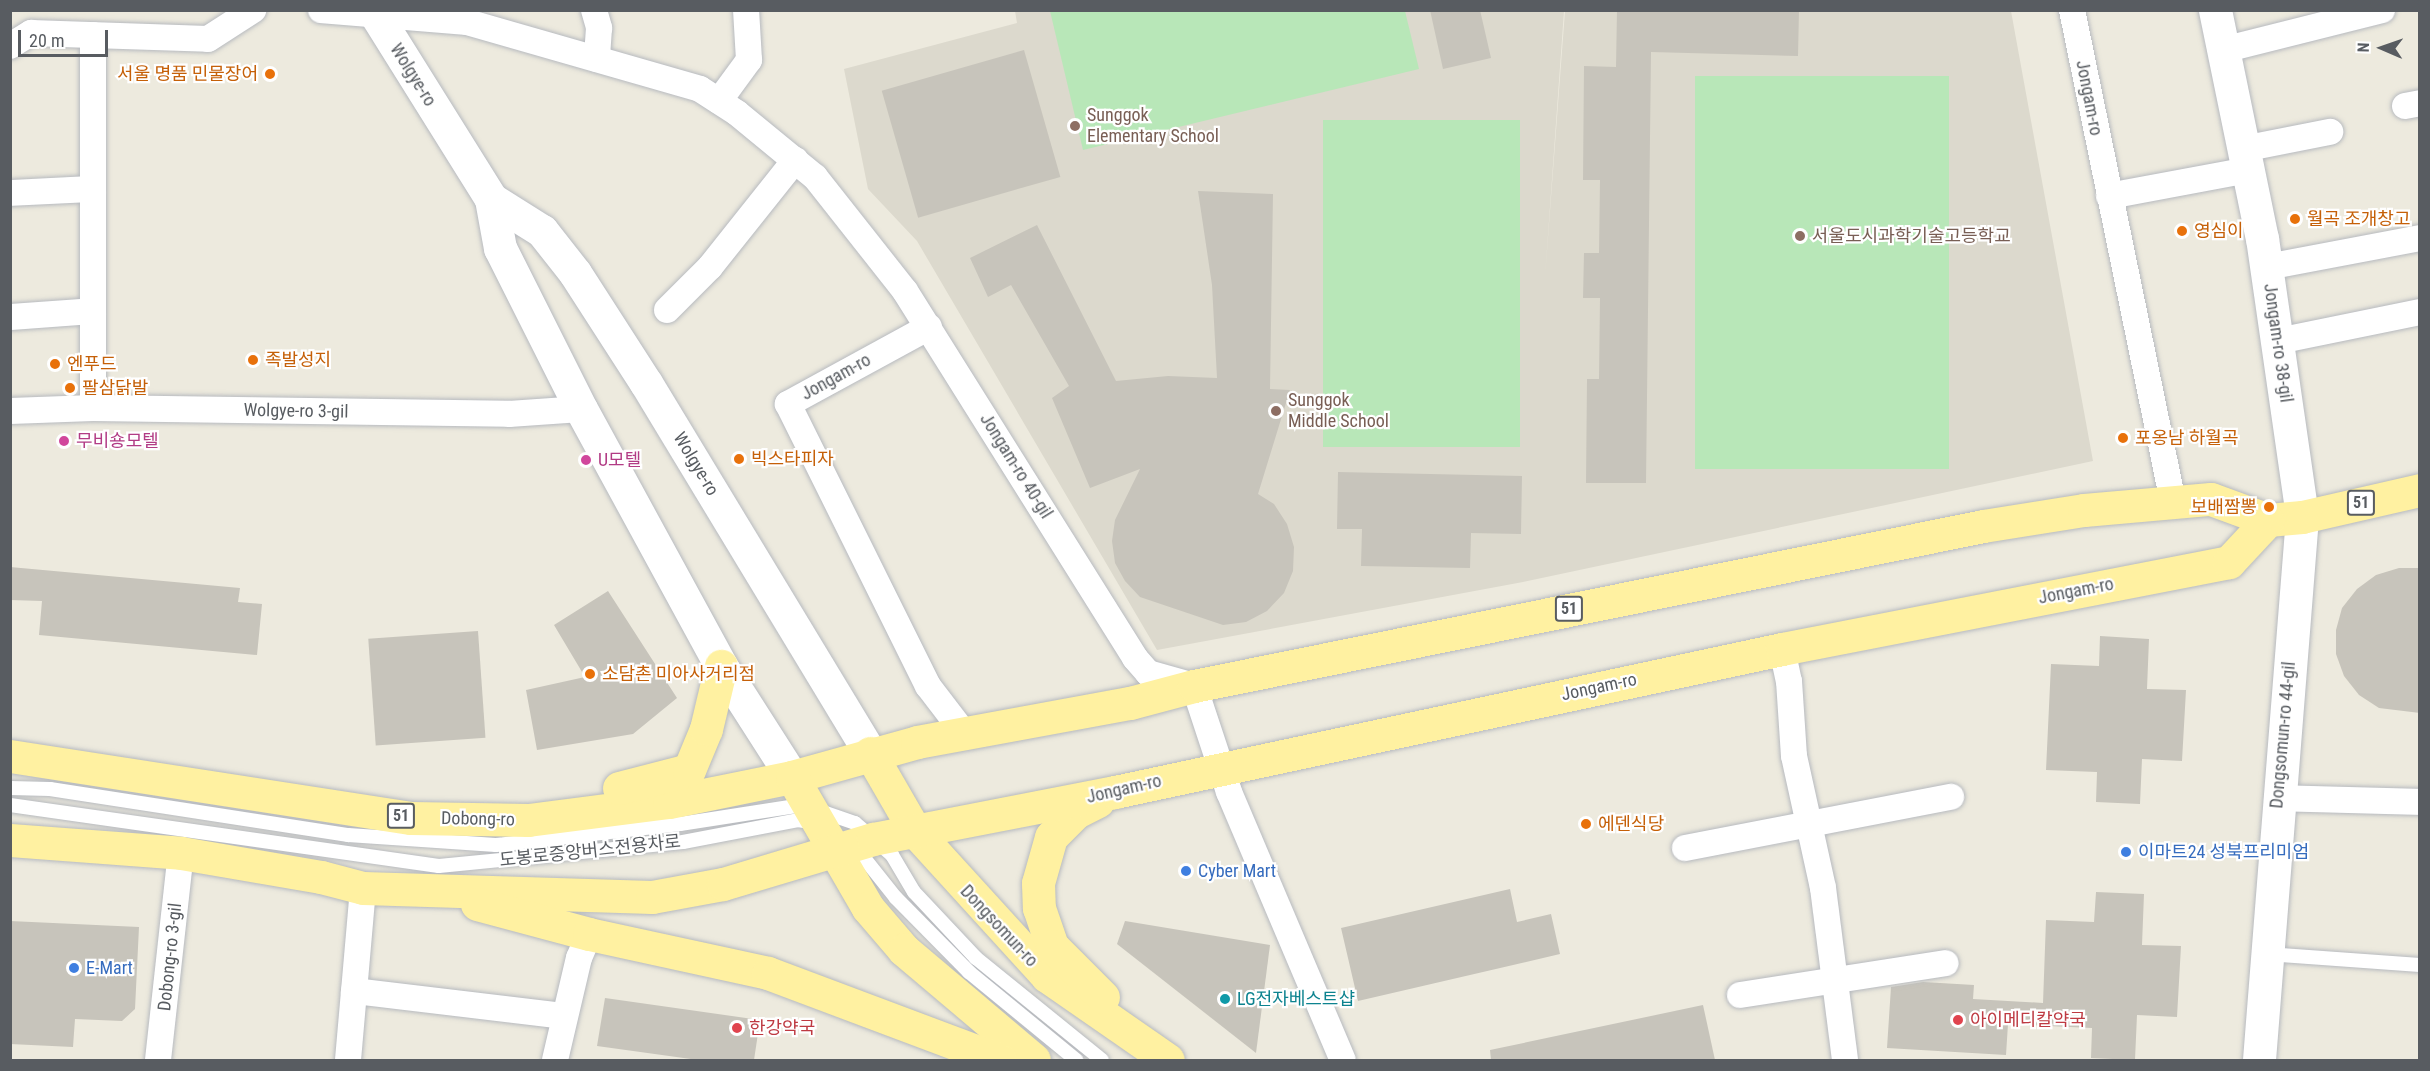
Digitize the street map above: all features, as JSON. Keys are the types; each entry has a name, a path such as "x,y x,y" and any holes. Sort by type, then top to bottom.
{"main road":[{"name":"Jongam-ro 38-gil","path":"2215,10 2267,267 2302,517"},
{"name":"Wolgye-ro","path":"374,13 491,200 500,248 581,409 721,666 792,777"},
{"name":"Wolgye-ro","path":"491,200 542,231 575,273 646,383 870,753"},
{"name":"51","path":"870,753 964,733 1130,703 1194,686 1971,529 2084,510 2211,499 2268,520 2302,517 2420,490"},
{"name":"Dongsomun-ro 44-gil","path":"2259,1060 2277,798 2302,517"},
{"name":"Jongam-ro","path":"915,831 1115,792 1221,767 1782,649 2229,562 2268,520"},
{"path":"411,818 565,799 659,781 689,770 706,729 721,666"},
{"name":"Dobong-ro","path":"10,756 411,818 528,820 669,802 792,777 870,753"},
{"name":"Dongsomun-ro","path":"870,753 915,831 1047,976 1159,1053"},
{"path":"792,777 840,835 868,908 904,950 1034,1060"},
{"path":"1115,792 1076,812 1051,837 1038,883 1039,908 1052,946 1159,1053"},
{"path":"10,840 182,852 321,877 363,888 432,892 652,897 723,884 840,835 915,831"},
{"path":"432,892 589,934 768,974 1000,1060"}],"street":[{"path":"10,46 31,33 208,39 253,10"},
{"name":"Jongam-ro 40-gil","path":"321,10 467,22 700,89 719,101 815,177 905,291 1135,658 1148,673 1194,686"},
{"path":"594,10 599,28 597,59"},
{"path":"719,101 749,60 746,10"},
{"name":"Jongam-ro","path":"2072,10 2173,502"},
{"path":"2223,50 2382,10"},
{"path":"93,35 93,408"},
{"path":"2109,196 2246,159 2330,132"},
{"path":"667,310 710,267 795,160"},
{"path":"10,193 93,189"},
{"path":"2267,267 2420,238"},
{"path":"10,317 93,311"},
{"path":"2278,341 2420,312"},
{"name":"Jongam-ro","path":"929,327 788,404 928,686 964,733"},
{"name":"Wolgye-ro 3-gil","path":"10,411 93,408 509,414 581,409"},
{"path":"1782,649 1789,681 1794,756 1837,981 1845,1060"},
{"path":"1194,686 1221,767 1343,1060"},
{"path":"1685,848 1952,797"},
{"path":"2277,798 2420,802"},
{"name":"Dobong-ro 3-gil","path":"158,1060 182,852"},
{"path":"348,1060 363,888"},
{"path":"555,1060 565,1016 589,934"},
{"path":"1740,995 1946,963"},
{"path":"354,991 565,1016"}],"lane":[{"path":"10,788 50,789 348,835 496,845 680,824 782,806 840,835 892,855 914,892 975,958 1102,1060"},
{"name":"도봉로중앙버스전용차로","path":"10,805 439,866 683,842 798,820 812,820 840,835 896,898 969,972 1076,1060"},
{"path":"2267,954 2420,965"}],"shaded area":[{"path":"1015,11 1564,11 1545,277 1565,11 2011,11 2093,461 1523,582 1157,650 917,241 868,189 844,69 1017,23"}],"green space":[{"path":"1050,11 1405,11 1419,69 1083,150"},
{"path":"1695,76 1949,76 1949,469 1695,469"},
{"path":"1323,120 1520,120 1520,447 1323,447"}],"building":[{"path":"1430,10 1480,10 1491,58 1443,69"},
{"path":"1617,10 1799,10 1798,56 1651,52 1646,483 1586,483 1587,379 1599,379 1600,298 1583,298 1584,253 1599,253 1600,180 1583,180 1584,66 1616,67"},
{"path":"1024,50 1060,177 918,218 882,91"},
{"path":"1198,191 1273,194 1270,389 1290,390 1258,494 1274,504 1287,524 1294,547 1293,571 1284,593 1267,611 1246,622 1223,625 1140,597 1125,581 1115,563 1112,541 1115,520 1140,469 1090,488 1052,398 1069,386 1011,285 988,297 970,258 1037,225 1116,381 1168,376 1217,378 1212,285"},
{"path":"1338,472 1522,476 1521,534 1471,533 1470,568 1361,566 1362,529 1337,529"},
{"path":"10,567 240,588 238,602 262,604 257,655 39,635 42,601 10,600"},
{"path":"2399,568 2420,568 2420,713 2379,708 2359,695 2344,676 2336,654 2336,630 2342,608 2357,589 2376,575"},
{"path":"608,591 677,698 633,734 537,750 526,690 585,677 554,625"},
{"path":"478,631 485,738 376,745 368,639"},
{"path":"2100,636 2149,639 2147,689 2186,690 2182,761 2142,759 2140,804 2096,802 2097,772 2046,770 2051,664 2099,666"},
{"path":"1510,889 1517,922 1551,914 1560,954 1358,1001 1341,928"},
{"path":"2096,892 2144,894 2142,945 2181,946 2177,1017 2137,1015 2135,1060 2091,1058 2092,1028 2008,1024 2006,1055 1887,1048 1891,987 1923,982 1974,985 1973,999 2043,1003 2046,920 2094,922"},
{"name":"E-Mart","path":"10,921 139,927 135,1009 122,1021 75,1019 73,1047 10,1044"},
{"name":"LG전자베스트샵","path":"1125,921 1270,945 1256,1053 1117,944"},
{"path":"605,998 760,1020 754,1060 698,1060 597,1046"},
{"path":"1703,1005 1715,1060 1491,1060 1490,1050"}],"place":[{"name":"서울 명품 민물장어","path":"270,74"},
{"name":"Sunggok Elementary School","path":"1075,126"},
{"name":"월곡 조개창고","path":"2295,219"},
{"name":"영심이","path":"2182,231"},
{"name":"서울도시과학기술고등학교","path":"1800,236"},
{"name":"족발성지","path":"253,360"},
{"name":"엔푸드","path":"55,364"},
{"name":"팔삼닭발","path":"70,388"},
{"name":"Sunggok Middle School","path":"1276,411"},
{"name":"포옹남 하월곡","path":"2123,438"},
{"name":"무비숑모텔","path":"64,441"},
{"name":"빅스타피자","path":"739,459"},
{"name":"U모텔","path":"586,460"},
{"name":"보배짬뽕","path":"2269,507"},
{"name":"소담촌 미아사거리점","path":"590,674"},
{"name":"에덴식당","path":"1586,824"},
{"name":"이마트24 성북프리미엄","path":"2126,852"},
{"name":"Cyber Mart","path":"1186,871"},
{"name":"E-Mart","path":"74,968"},
{"name":"LG전자베스트샵","path":"1225,999"},
{"name":"아이메디칼약국","path":"1958,1020"},
{"name":"한강약국","path":"737,1028"}]}
